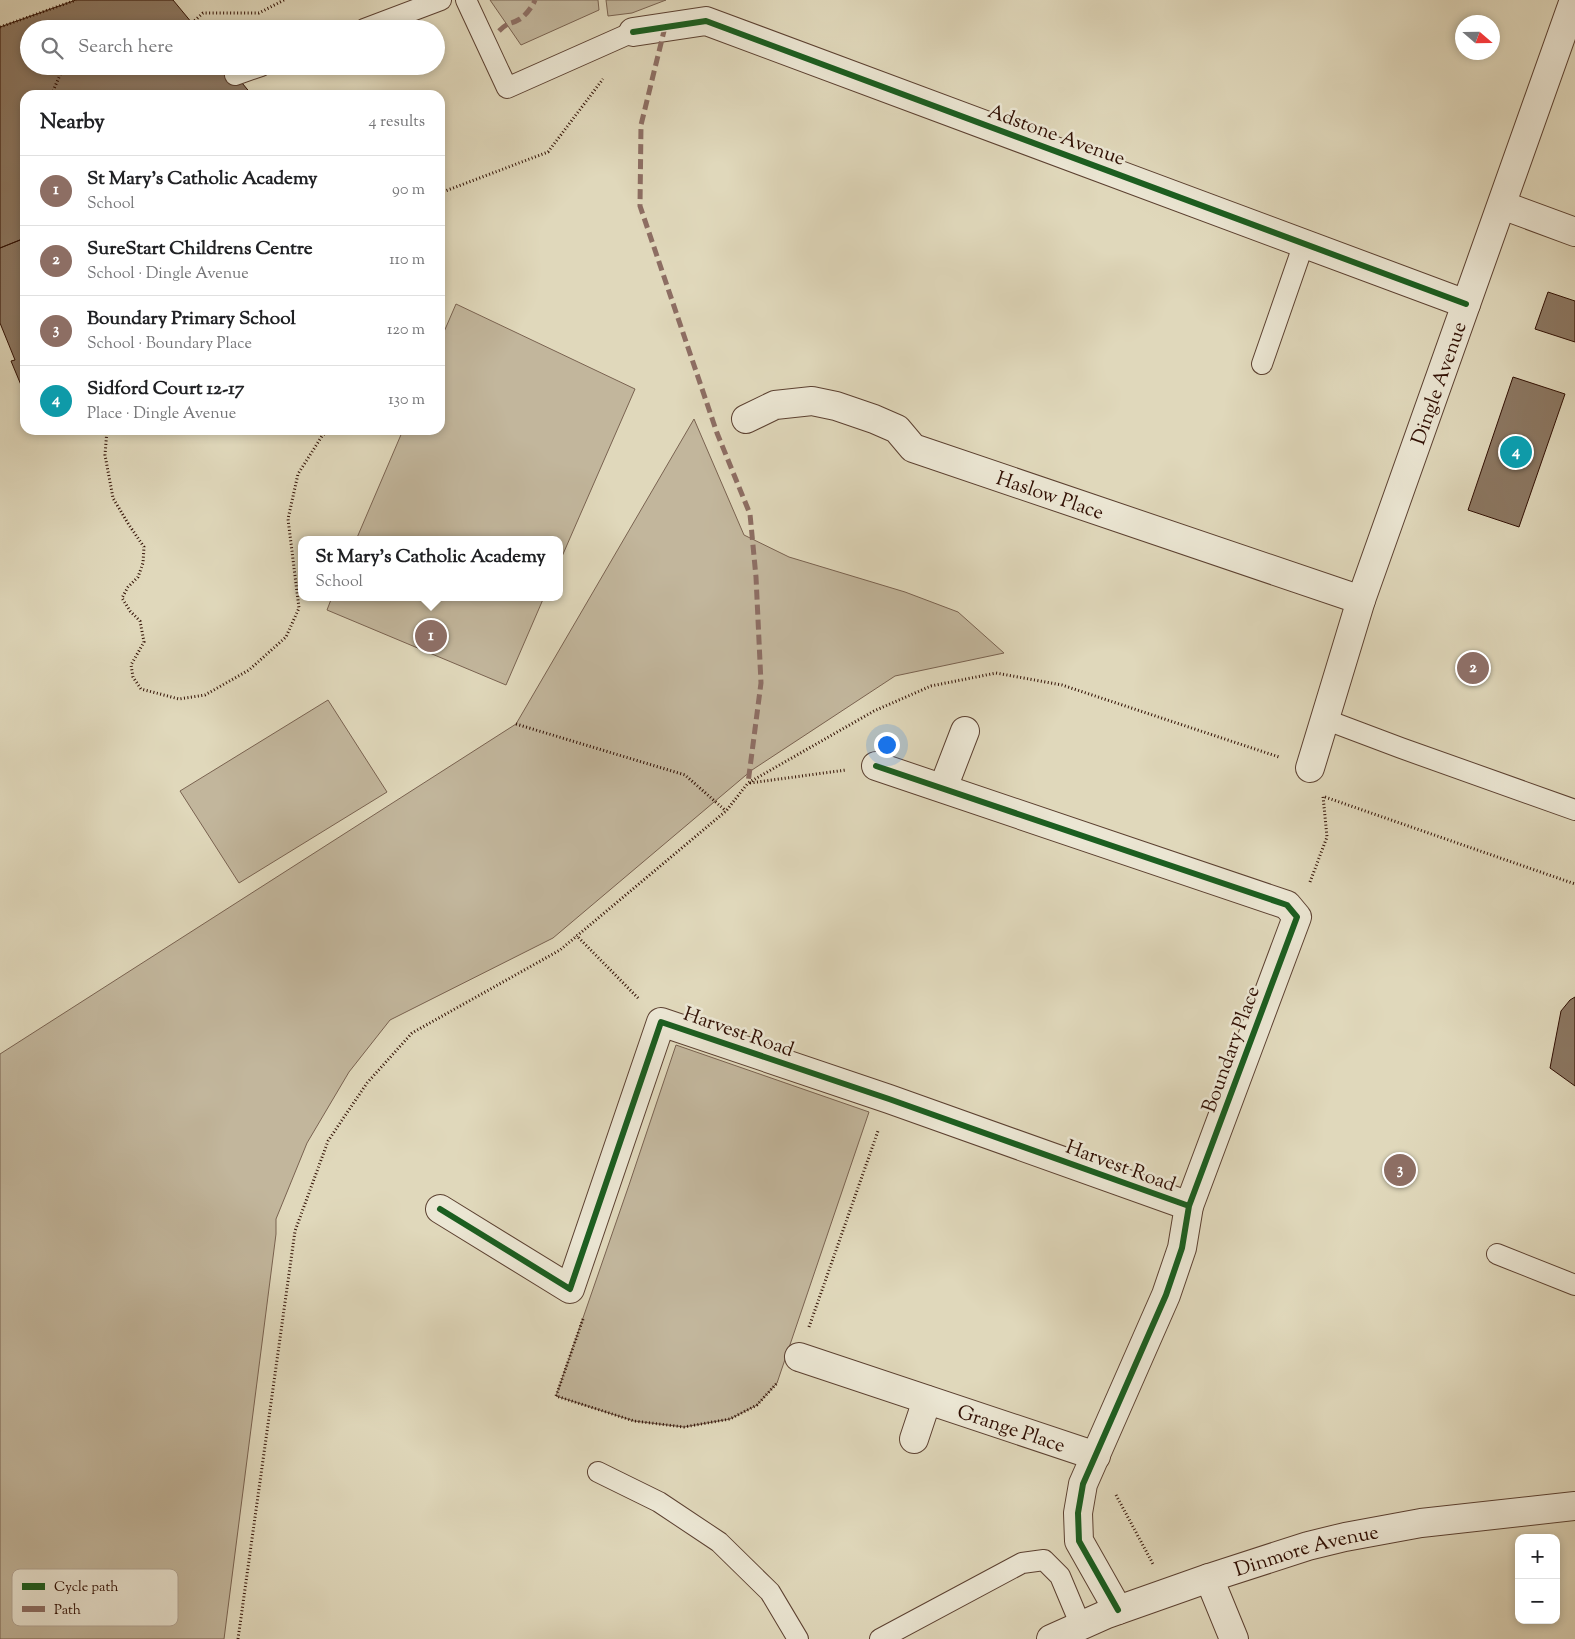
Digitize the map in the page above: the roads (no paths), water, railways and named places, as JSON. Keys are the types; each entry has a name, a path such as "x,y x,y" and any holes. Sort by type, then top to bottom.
{"street":[{"name":"Dingle Avenue","path":"1310,768 1361,600 1574,0"},
{"name":"Adstone Avenue","path":"633,32 703,10 1466,304"},
{"path":"1502,205 1575,232"},
{"name":"Haslow Place","path":"746,419 775,405 793,402 812,401 836,406 897,429 913,448 1361,600"},
{"path":"876,766 944,788 965,731"},
{"name":"Boundary Place","path":"944,788 1287,904 1297,917 1188,1206 1182,1248 1166,1295 1083,1484 1078,1513 1080,1541 1118,1610"},
{"name":"Harvest Road","path":"440,1209 570,1290 661,1022 889,1099 1188,1206"},
{"name":"Grange Place","path":"798,1357 1096,1456"},
{"path":"914,1439 927,1400"},
{"name":"Dinmore Avenue","path":"1051,1639 1118,1610 1308,1546 1345,1537 1449,1519 1575,1506"},
{"path":"1209,1578 1234,1639"}],"lane":[{"path":"388,20 441,0"},
{"path":"466,0 507,88 633,32"},
{"path":"1262,364 1304,243"},
{"path":"1324,719 1575,810"},
{"path":"1497,1254 1575,1285"},
{"path":"598,1472 659,1502 719,1542 770,1592 798,1639"},
{"path":"880,1639 1022,1563 1044,1560 1060,1576 1081,1626"}],"place":[{"name":"Sidford Court 12-17","path":"1516,452"},
{"name":"St Mary's Catholic Academy","path":"431,636"},
{"name":"SureStart Childrens Centre","path":"1473,668"},
{"name":"Boundary Primary School","path":"1400,1170"}]}
